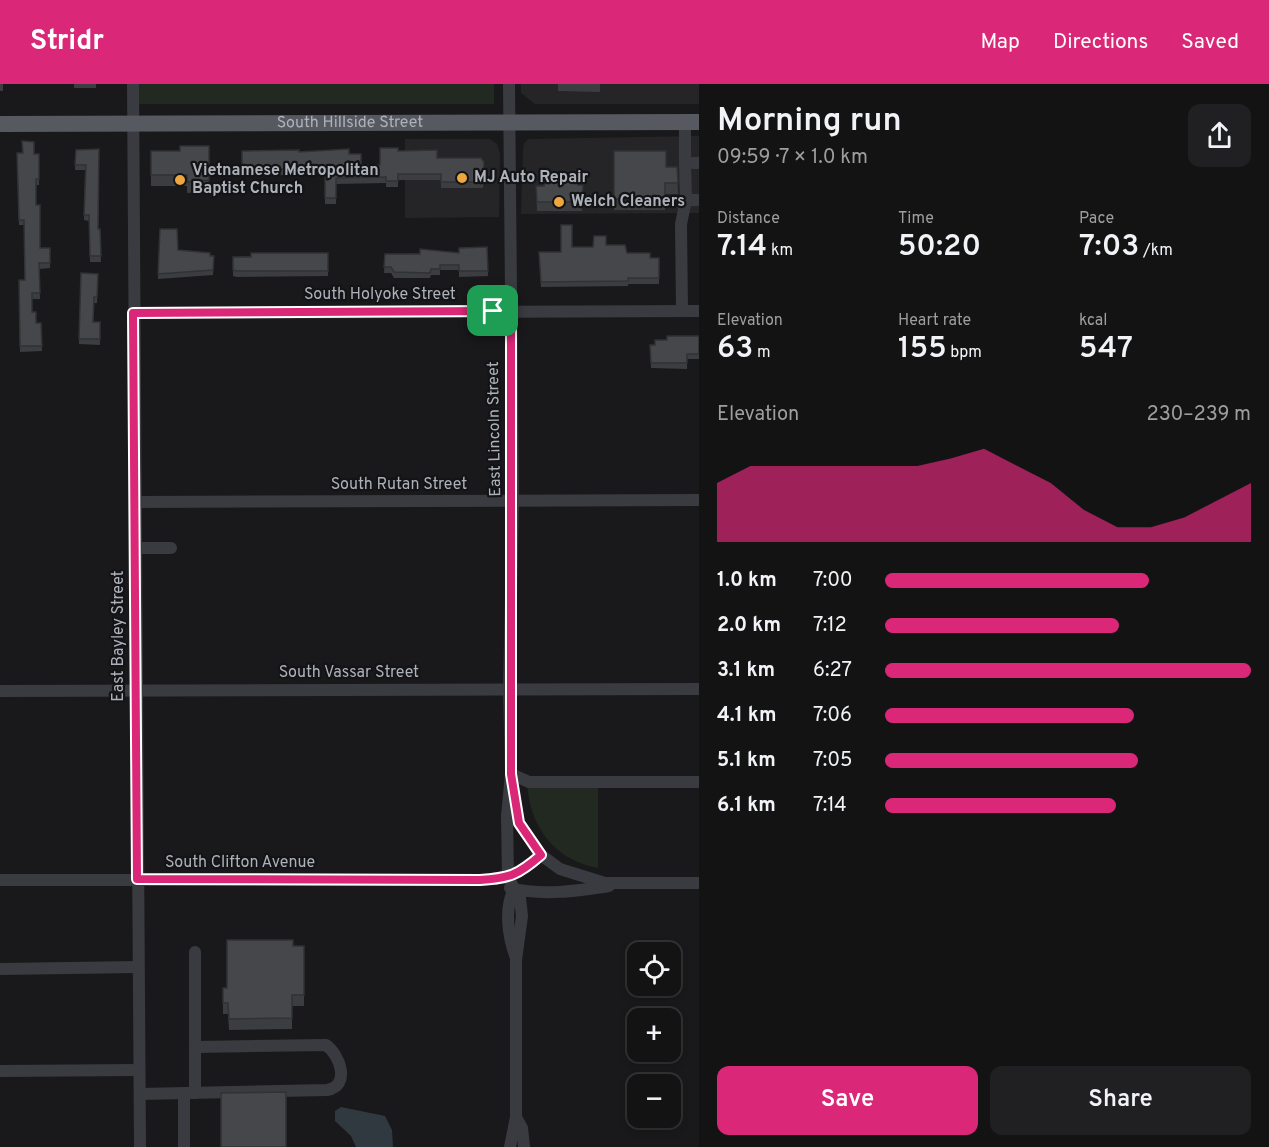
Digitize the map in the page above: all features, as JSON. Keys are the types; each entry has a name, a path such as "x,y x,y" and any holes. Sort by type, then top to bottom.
{"main road":[{"name":"South Hillside Street","path":"0,124 692,123"}],"street":[{"name":"East Bayley Street","path":"132,84 140,1147"},
{"name":"East Lincoln Street","path":"509,84 513,501 509,689 511,774 507,816 511,883 508,906 509,932 516,960 516,1117"},
{"path":"682,311 681,224 693,200 685,163 692,123"},
{"path":"685,163 699,163"},
{"name":"South Holyoke Street","path":"133,313 699,311"},
{"name":"South Rutan Street","path":"135,502 699,500"},
{"path":"135,549 171,548"},
{"name":"South Vassar Street","path":"0,692 699,689"},
{"name":"East Lincoln Street","path":"511,774 519,823 541,855"},
{"path":"511,774 529,782 699,782"},
{"name":"South Clifton Avenue","path":"511,883 541,855 560,869 605,883 699,883"},
{"name":"South Clifton Avenue","path":"0,880 480,880 573,891 628,883"},
{"path":"184,1147 195,1047 195,952"},
{"path":"0,969 138,967"},
{"path":"140,1094 332,1090 339,1081 341,1064 335,1051 326,1045 195,1047"},
{"path":"0,1071 139,1070"},
{"path":"510,1147 516,1117"},
{"path":"516,1117 522,1128 524,1147"}],"shaded area":[{"path":"137,84 494,84 494,104 139,104"},
{"path":"521,84 699,84 699,104 535,104 521,93"},
{"path":"699,136 699,213 521,214 523,150 524,143 529,139"},
{"path":"405,139 490,139 497,144 500,154 499,217 405,218"},
{"path":"527,782 598,782 598,868 568,857 546,838 533,812"},
{"path":"341,1107 385,1116 392,1130 393,1147 356,1147 351,1136 335,1121 335,1111"}],"building":[{"path":"22,141 34,142 34,154 39,154 36,205 40,205 40,248 50,248 50,263 39,263 40,293 32,293 32,312 36,312 36,323 41,323 42,346 20,346 19,280 25,280 24,220 19,220 17,153 23,153"},
{"name":"Vietnamese Metropolitan Baptist Church","path":"180,146 209,146 209,180 187,182 187,175 151,175 151,151 180,151"},
{"path":"380,148 398,148 398,151 437,150 437,158 481,158 484,162 483,182 441,182 441,174 398,174 398,181 386,181 386,177 336,178 336,198 325,198 325,168 242,170 242,151 299,150 299,152 349,149 349,154 361,154 361,165 380,165"},
{"path":"99,149 98,229 100,229 101,256 90,256 89,215 84,215 86,165 75,165 76,150"},
{"path":"614,151 666,151 666,167 677,167 678,183 665,183 665,199 614,199"},
{"path":"576,181 578,185 583,185 582,202 537,202 536,186 544,186 545,182"},
{"path":"561,225 572,225 572,247 593,247 594,236 606,236 606,245 625,245 627,253 650,253 650,258 659,258 659,278 628,278 628,281 541,282 539,252 561,252"},
{"path":"160,229 177,229 178,250 210,253 210,256 214,256 213,270 158,274"},
{"path":"487,247 488,271 459,271 459,265 440,265 440,269 431,269 430,273 394,272 391,267 384,267 385,254 420,254 420,249 459,253 459,248"},
{"path":"251,253 328,253 328,271 233,270 233,257 251,257"},
{"path":"81,273 98,274 93,322 100,322 100,339 79,339"},
{"path":"667,336 699,336 699,354 687,354 687,363 651,363 650,345 655,345 655,340 667,340"},
{"path":"227,940 293,940 293,946 304,946 304,995 292,995 292,1018 229,1019 228,1003 223,1003 223,988 227,988"},
{"path":"286,1092 286,1147 221,1147 221,1093"}],"place":[{"name":"MJ Auto Repair","path":"462,178"},
{"name":"Vietnamese Metropolitan Baptist Church","path":"180,180"},
{"name":"Welch Cleaners","path":"559,202"}],"route":[{"path":"493,311 511,311 513,501 509,689 511,774 519,823 541,855 521,872 508,878 480,880 137,879 133,313 493,311"}]}
